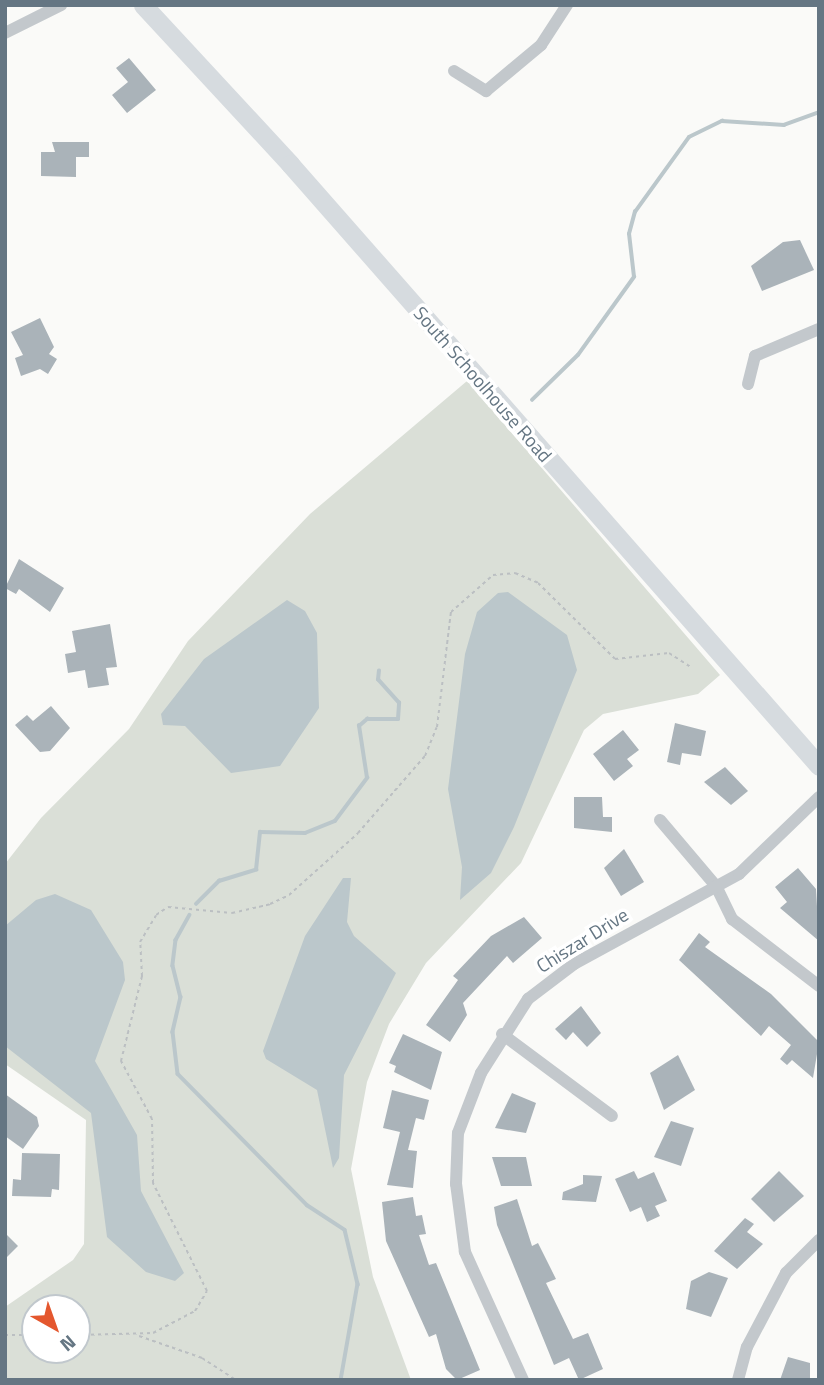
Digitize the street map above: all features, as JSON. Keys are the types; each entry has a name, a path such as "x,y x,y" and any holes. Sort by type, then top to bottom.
{"street":[{"path":"5,33 61,5"},
{"name":"South Schoolhouse Road","path":"143,5 290,164 819,766"},
{"path":"454,71 486,91 541,46 567,5"},
{"path":"748,384 755,356 819,329"},
{"name":"Chiszar Drive","path":"523,1380 465,1252 456,1184 458,1133 502,1034 528,999 574,964 739,874 819,797"},
{"path":"660,820 716,886 732,919 819,986"},
{"path":"502,1034 612,1116"},
{"path":"738,1380 747,1347 786,1273 819,1240"}],"path":[{"path":"91,1335 138,1335 180,1321 207,1291 193,1252 153,1182 152,1119 121,1062 148,924 169,907 232,913 271,904 358,833 425,757 437,727 451,612 493,575 516,573 538,583 615,659 669,653 692,668"},
{"path":"138,1335 202,1358 236,1380"}],"shaded area":[{"path":"467,381 720,675 698,694 603,714 584,730 521,863 426,963 389,1024 367,1082 351,1169 373,1277 411,1380 5,1380 5,1307 21,1296 21,1364 91,1364 91,1294 24,1294 73,1260 84,1244 86,1120 5,1064 5,864 41,818 129,729 188,641 310,514"},
{"path":"508,592 567,635 577,670 514,827 491,873 460,900 462,867 448,789 465,654 477,612 498,593"},
{"path":"287,600 305,611 317,633 319,708 280,766 231,773 185,726 163,725 161,714 204,659"},
{"path":"343,878 351,878 347,922 354,936 396,973 344,1075 339,1158 333,1168 317,1090 266,1059 263,1051 305,936"},
{"path":"55,894 91,910 123,962 125,980 95,1061 137,1135 141,1191 184,1273 175,1281 146,1272 107,1237 91,1113 5,1046 5,926 36,900"}],"building":[{"path":"129,58 156,90 127,113 112,95 128,82 116,68"},
{"path":"52,142 89,142 89,157 76,157 76,177 41,176 41,152 55,152"},
{"path":"800,240 814,270 762,291 751,266 783,242"},
{"path":"40,318 54,347 49,354 57,359 48,374 40,369 21,376 15,358 23,355 11,332"},
{"path":"19,559 64,588 50,612 19,589 16,594 5,588"},
{"path":"110,624 117,667 106,668 109,685 88,688 85,670 68,673 65,654 76,652 72,631"},
{"path":"51,706 70,728 50,751 40,752 15,725 27,715 33,721"},
{"path":"675,723 706,731 701,756 682,753 680,765 667,762"},
{"path":"623,730 639,750 627,759 633,766 614,781 593,754"},
{"path":"725,767 748,791 731,805 704,782"},
{"path":"574,797 602,797 603,817 612,817 612,832 574,828"},
{"path":"624,849 644,882 621,896 604,868"},
{"path":"798,868 816,889 819,941 780,908 787,902 775,887"},
{"path":"524,917 542,938 513,963 507,956 463,1003 467,1015 450,1042 426,1025 458,980 453,976 491,936"},
{"path":"699,933 710,942 705,947 771,994 819,1042 813,1078 792,1060 787,1065 780,1059 791,1045 769,1026 761,1036 679,960"},
{"path":"581,1006 601,1033 587,1047 573,1032 566,1040 555,1029"},
{"path":"403,1034 442,1052 431,1090 394,1072 396,1066 389,1063"},
{"path":"678,1055 695,1090 664,1110 650,1073"},
{"path":"392,1090 429,1100 424,1120 416,1118 408,1150 417,1151 413,1188 387,1185 400,1132 383,1128"},
{"path":"512,1093 536,1103 526,1133 495,1128"},
{"path":"5,1094 37,1117 39,1126 23,1149 5,1136"},
{"path":"671,1121 694,1128 681,1166 654,1157"},
{"path":"22,1153 60,1154 59,1190 52,1189 51,1197 12,1196 13,1179 21,1180"},
{"path":"492,1157 526,1157 532,1186 501,1186"},
{"path":"634,1171 638,1179 654,1172 667,1201 655,1206 660,1216 647,1222 641,1207 630,1212 615,1179"},
{"path":"779,1171 804,1196 774,1222 751,1199"},
{"path":"583,1175 602,1176 596,1202 562,1200 563,1192 583,1184"},
{"path":"413,1197 416,1216 422,1215 426,1234 419,1235 429,1265 436,1263 480,1370 457,1380 446,1369 436,1334 429,1337 386,1241 382,1202"},
{"path":"517,1199 532,1246 538,1243 556,1279 546,1283 573,1339 588,1333 603,1369 579,1380 569,1358 554,1365 497,1225 494,1207"},
{"path":"745,1218 754,1224 747,1232 763,1244 737,1269 714,1251"},
{"path":"5,1233 18,1246 5,1259"},
{"path":"709,1272 728,1278 711,1317 686,1309 691,1281"},
{"path":"788,1357 810,1363 810,1380 780,1380"}],"waterway":[{"path":"532,400 578,355 634,277 629,234 635,212 689,137 722,121 784,125 819,112"},
{"path":"196,904 219,881 256,870 260,832 305,833 335,821 367,778 359,726 367,719 398,719 399,703 378,680 379,671"},
{"path":"190,915 176,940 173,966 181,997 173,1032 178,1074 307,1205 345,1230 358,1284 341,1380"}]}
